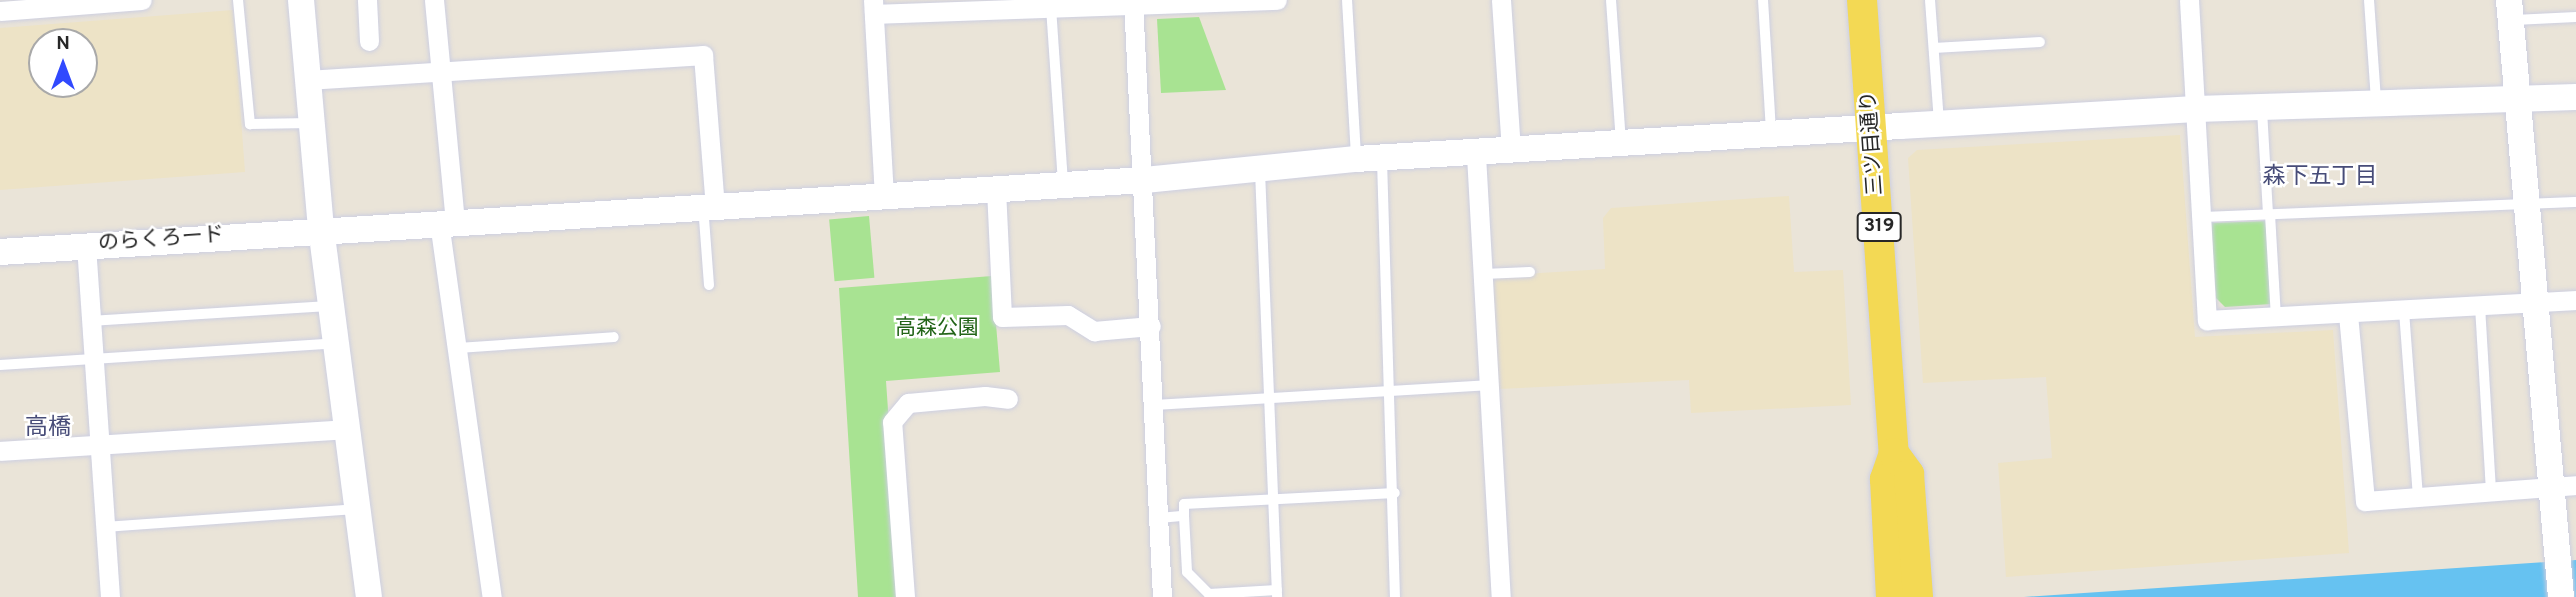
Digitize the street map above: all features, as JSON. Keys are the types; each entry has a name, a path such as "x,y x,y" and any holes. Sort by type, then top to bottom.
{"main road":[{"name":"三ツ目通り","path":"1862,0 1894,453 1885,479 1902,566 1918,597"},
{"name":"三ツ目通り","path":"1891,597 1902,566"}],"street":[{"path":"0,11 142,0"},
{"path":"301,0 321,229 369,597"},
{"path":"367,0 369,41"},
{"path":"434,0 441,72 447,221 458,348 492,597"},
{"path":"884,196 873,7 1051,7 1133,2 1277,0"},
{"path":"1501,0 1511,151"},
{"path":"2189,0 2207,320 2576,300"},
{"path":"1133,2 1145,180 1163,597"},
{"path":"2510,10 2535,302 2564,486 2556,536 2561,597"},
{"path":"308,80 703,55 715,206"},
{"name":"のらくろード","path":"0,252 447,221 1145,180 1369,160 2196,108 2576,97"},
{"path":"1476,155 1501,597"},
{"path":"996,189 1002,317 1068,314 1094,331 1151,327"},
{"path":"86,245 110,597"},
{"path":"2348,314 2365,501 2564,486"},
{"path":"905,597 892,422 908,403 985,396 1008,399 914,410 901,424 913,597"},
{"path":"0,451 346,429"}],"lane":[{"path":"238,0 250,124 312,123"},
{"path":"1347,0 1369,160 1391,389 1395,597"},
{"path":"1611,0 1622,146"},
{"path":"1763,0 1771,135"},
{"path":"1930,0 1939,124"},
{"path":"2369,0 2376,103"},
{"path":"1051,7 1063,185"},
{"path":"2510,10 2576,17"},
{"path":"1934,48 2040,42"},
{"path":"2262,107 2276,317"},
{"path":"1260,170 1271,395 1274,499 1277,593 1209,594 1187,572 1184,505 1274,499 1395,493"},
{"path":"2202,217 2576,202"},
{"path":"709,285 704,218 715,206"},
{"path":"1482,274 1530,272"},
{"path":"91,321 331,306"},
{"path":"2480,306 2491,492"},
{"path":"2404,310 2418,497"},
{"path":"458,348 614,337"},
{"path":"0,365 337,343"},
{"path":"1155,405 1271,395 1490,385"},
{"path":"106,527 357,509"},
{"path":"1159,518 1184,516"}],"shaded area":[{"path":"233,10 245,172 0,190 0,28"},
{"path":"2180,135 2195,337 2333,330 2349,553 2006,577 1998,463 2052,458 2046,377 1923,383 1908,158 1917,150"},
{"path":"1789,196 1794,272 1843,270 1851,405 1691,413 1689,380 1498,389 1493,276 1605,269 1603,218 1611,208"}],"green space":[{"path":"1199,17 1226,90 1161,93 1157,19"},
{"path":"869,216 874,278 835,281 829,219"},
{"path":"2268,221 2272,304 2225,307 2216,298 2211,223"},
{"name":"高森公園","path":"992,276 1000,372 886,381 901,597 858,597 839,288"}],"water":[{"path":"2576,560 2576,597 2024,597"}],"district":[{"name":"森下五丁目","path":"2320,178"},
{"name":"高橋","path":"48,429"}]}
